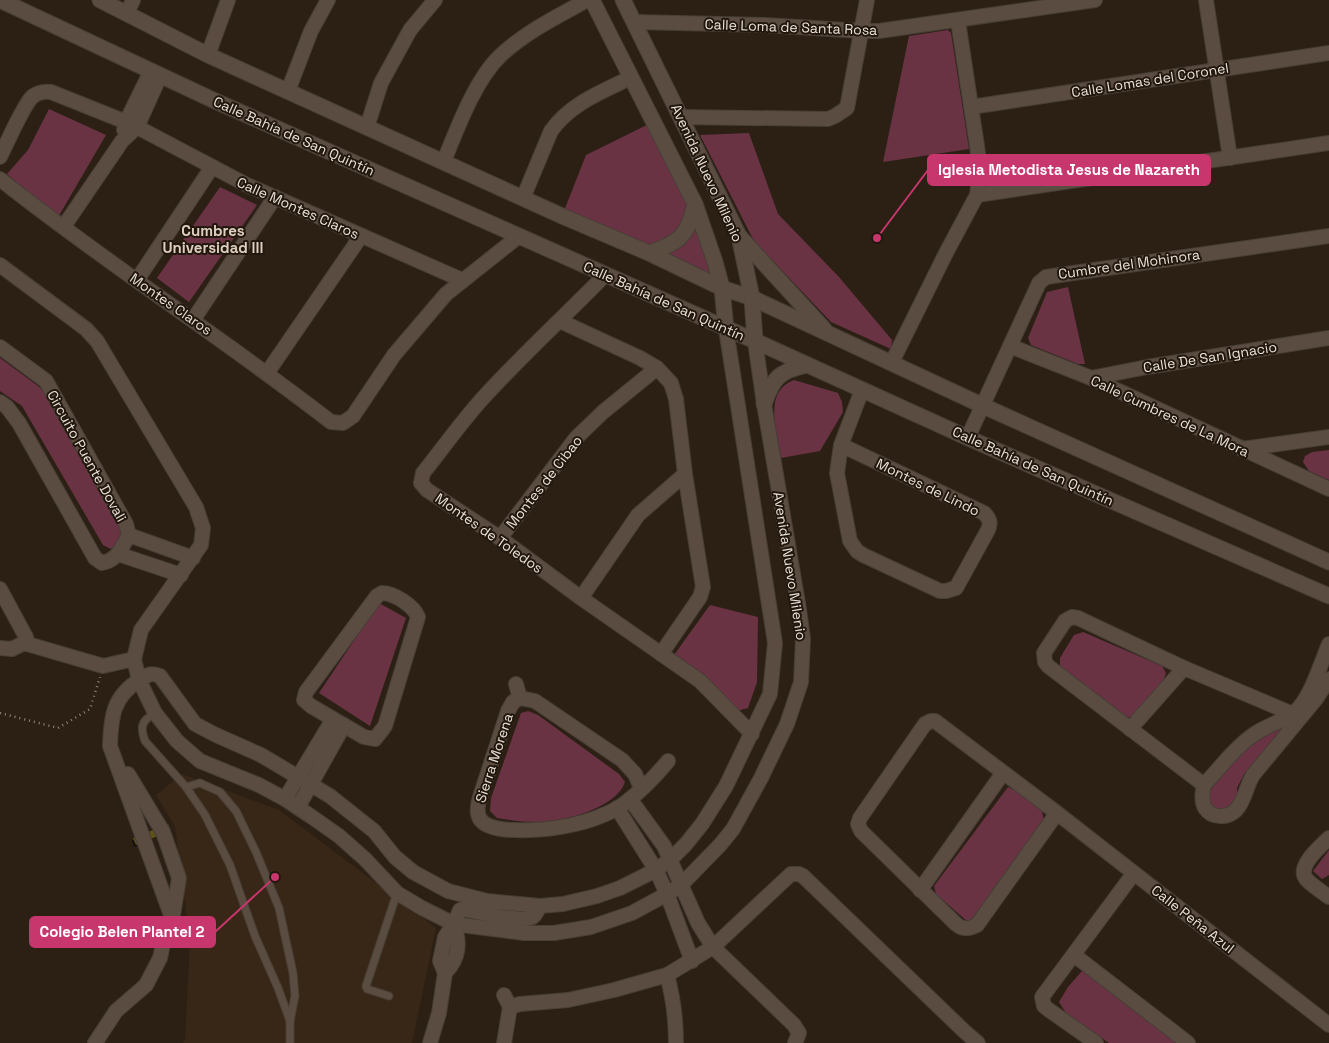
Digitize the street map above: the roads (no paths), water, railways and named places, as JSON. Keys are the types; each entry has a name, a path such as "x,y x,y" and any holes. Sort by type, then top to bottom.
{"street":[{"name":"Calle Bahía de San Quintín","path":"0,0 155,74 862,390 1329,596"},
{"path":"100,0 130,7 208,55 522,198 649,253 722,288 752,298 830,336 892,362 983,406 1329,562"},
{"path":"208,55 228,0"},
{"path":"288,91 311,31 328,0"},
{"path":"367,127 381,83 410,30 434,0"},
{"path":"444,161 458,125 476,90 499,57 544,23 587,0"},
{"name":"Avenida Nuevo Milenio","path":"592,0 694,204 716,262 722,288 726,329 775,643 770,694 726,786 702,824 671,859 656,870 620,888 563,904 540,906 487,901 448,891 413,872 395,857 374,831 330,796 261,755 195,724 160,676 154,673 140,680 155,713 177,741 200,760 285,799 340,836 365,859 397,894 454,924 524,933 554,933 591,927 632,914 681,885 733,829 761,778 787,724 801,682 803,640 799,609 764,404 755,341 752,298 739,236 623,0"},
{"path":"681,117 828,119 841,113 847,108 867,0"},
{"name":"Calle Loma de Santa Rosa","path":"634,22 765,25 879,31 1096,0"},
{"path":"1206,0 1230,158"},
{"path":"892,362 977,195 980,170 958,21"},
{"name":"Calle Lomas del Coronel","path":"971,107 1329,52"},
{"path":"64,226 132,124 155,74"},
{"path":"522,198 551,131 558,122 582,101 630,78"},
{"name":"Calle Montes Claros","path":"0,157 28,103 37,93 51,92 132,124 247,186 462,280"},
{"path":"977,195 1329,143"},
{"path":"137,280 212,167"},
{"name":"Montes Claros","path":"0,179 137,280 267,372 331,422 343,424 353,416 394,355 446,294 462,280"},
{"path":"193,320 275,197"},
{"path":"649,253 669,246 682,237 691,220 694,204"},
{"path":"267,372 361,236"},
{"path":"462,280 519,236"},
{"path":"739,236 830,336"},
{"name":"Cumbre del Mohinora","path":"968,437 1039,283 1046,277 1329,236"},
{"path":"0,265 86,329 97,341 196,507 203,528 201,545 142,630 134,659 140,680 128,687 120,698 111,721 110,746 172,918"},
{"name":"Montes de Toledos","path":"605,275 560,321 523,355 482,399 423,473 421,483 428,490 500,538 581,598 700,681 752,734"},
{"path":"560,321 640,358 657,368 670,383 676,399 685,474 703,587 700,596 661,654"},
{"name":"Calle De San Ignacio","path":"1090,378 1329,338"},
{"name":"Calle Cumbres de La Mora","path":"1010,346 1090,378 1329,490"},
{"name":"Circuito Puente Dovali","path":"0,347 46,381 126,524 129,535 118,554"},
{"path":"764,404 771,384 777,377 786,371 807,365"},
{"name":"Montes de Cibao","path":"500,538 576,438 603,412 657,368"},
{"name":"Montes de Lindo","path":"842,445 988,516 990,525 988,530 956,588 940,591 863,555 850,541 837,473 842,445 862,390"},
{"path":"0,402 7,407 19,423 95,558 102,564 110,562 118,554 181,575"},
{"path":"1242,449 1329,438"},
{"path":"581,598 638,516 685,474"},
{"path":"129,535 193,558"},
{"path":"0,589 26,637 24,643"},
{"path":"382,593 388,594 409,605 418,617 385,726 375,739 364,737 339,722 307,704 304,696 377,596 382,593"},
{"path":"1204,785 1048,666 1044,653 1065,621 1072,617 1078,618 1184,668 1297,716"},
{"path":"0,648 12,649 24,643 103,666 134,659"},
{"path":"1297,716 1302,702 1313,684 1329,644"},
{"path":"1130,729 1184,668"},
{"path":"1297,716 1266,726 1247,740 1204,785 1203,802 1210,814 1222,817 1234,812 1243,800 1247,784 1252,775 1297,716 1329,679"},
{"name":"Sierra Morena","path":"518,691 622,760 635,774 641,788 617,808 572,825 544,829 498,830 474,819 508,711 518,691"},
{"name":"Calle Peña Azul","path":"1058,813 976,925 970,928 960,927 920,890 861,831 858,824 860,818 925,724 931,721 937,722 1058,813 1329,1025"},
{"path":"285,799 304,780 339,722"},
{"path":"95,1043 116,1011 146,985 160,958 166,930 172,918 179,878 163,832 110,746"},
{"path":"641,788 657,775 668,761"},
{"path":"920,890 1003,773"},
{"path":"298,807 304,780"},
{"path":"630,799 664,846 698,923 713,947 794,1025 798,1033 795,1043"},
{"path":"617,808 656,870 692,961"},
{"path":"1327,891 1307,880 1303,868 1329,838"},
{"path":"1096,1043 1048,1010 1042,1002 1042,997 1134,873"},
{"path":"504,1043 507,1001 520,1004 568,1000 614,990 667,975 713,947 791,874 798,874 978,1043"},
{"path":"430,1043 439,1013 445,972 440,961 445,937 454,924 458,913 463,909 510,918 529,919 533,917 540,906"},
{"path":"1074,955 1188,1043"},
{"path":"667,975 676,1025 676,1043"}],"lane":[{"path":"155,713 146,718 142,724 142,733 145,741 186,787 206,815 230,865 255,936 278,988 290,1022"},
{"path":"186,787 200,783 220,792 236,811 256,852 279,908 293,973 295,996 290,1022 290,1043"},
{"path":"389,996 367,989 366,986 397,894"}],"place":[{"name":"Iglesia Metodista Jesus de Nazareth","path":"877,238"},
{"name":"Colegio Belen Plantel 2","path":"275,877"}],"district":[{"name":"Cumbres Universidad lll","path":"213,240"}]}
